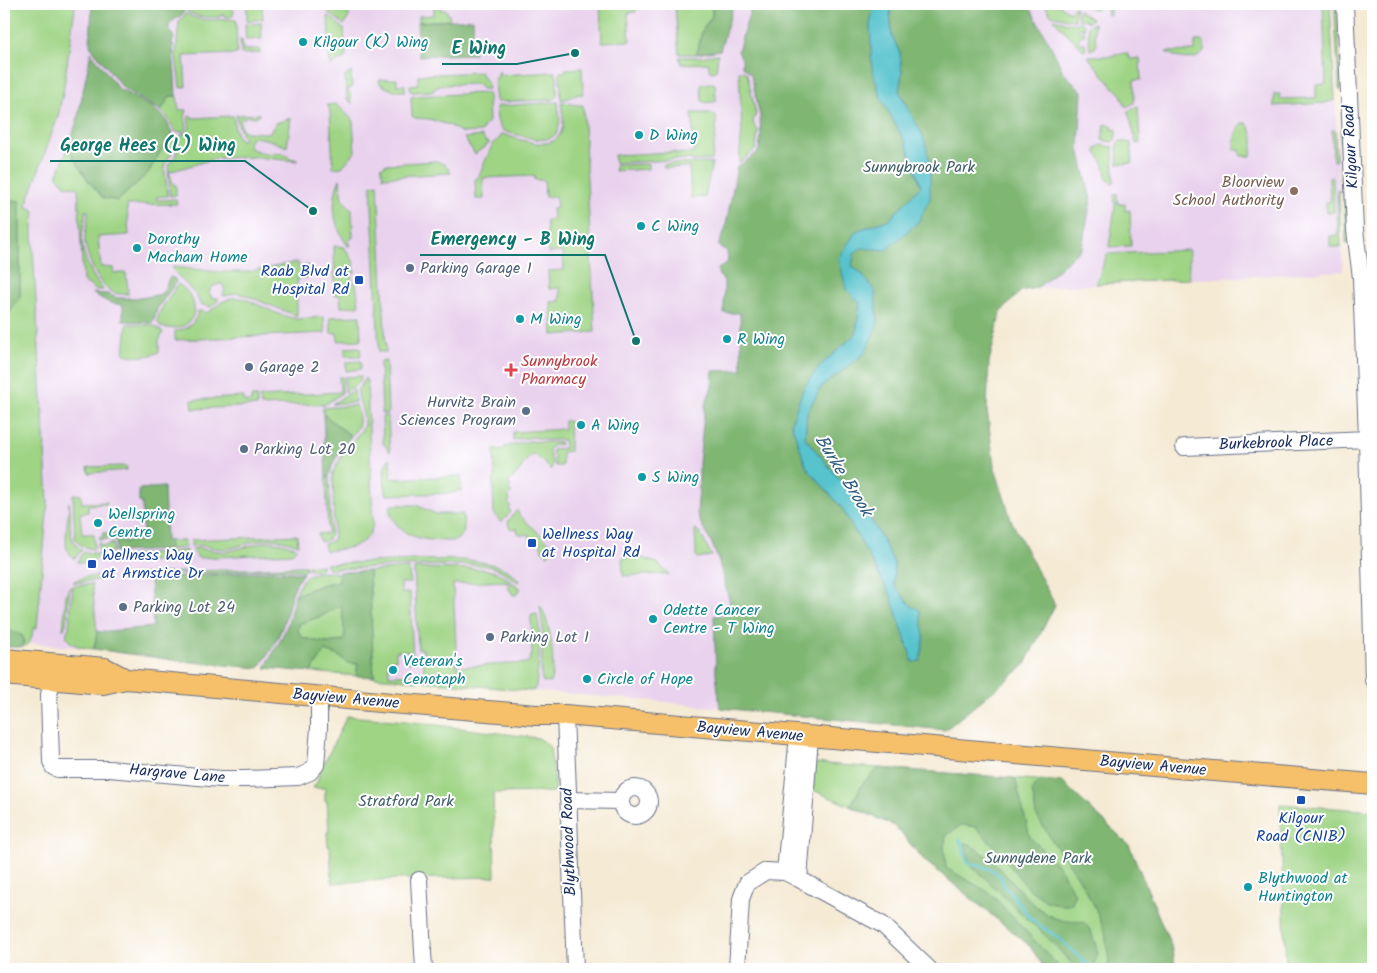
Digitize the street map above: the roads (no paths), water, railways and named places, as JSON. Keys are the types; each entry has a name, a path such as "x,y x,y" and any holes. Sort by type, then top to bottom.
{"main road":[{"name":"Bayview Avenue","path":"4,659 105,668 126,679"},
{"name":"Bayview Avenue","path":"4,675 103,684 126,679 319,697 536,715 565,715 1164,768 1373,784"}],"street":[{"name":"Kilgour Road","path":"1345,4 1367,439 1373,680"},
{"name":"Burkebrook Place","path":"1184,447 1367,439"},
{"name":"Hargrave Lane","path":"52,680 49,695 51,761 53,767 58,770 109,769 254,779 298,777 310,772 316,764 319,737 319,697"},
{"name":"Blythwood Road","path":"565,715 575,969"},
{"path":"792,876 804,736"},
{"path":"568,800 621,801"},
{"path":"737,969 742,898 748,883 766,871 792,876 883,925 928,969"},
{"path":"419,880 424,969"}],"water":[{"path":"874,4 892,4 890,13 892,36 900,53 902,74 899,91 924,138 930,164 930,198 919,221 886,250 861,248 854,254 852,266 861,273 875,291 878,323 865,353 821,387 807,412 805,438 863,507 894,563 894,585 911,606 920,610 924,638 920,661 913,662 890,594 842,508 807,468 791,423 804,387 822,364 856,334 860,303 846,289 839,258 856,231 890,219 921,186 906,143 881,98 872,68 870,25"}],"waterway":[{"name":"Burke Brook","path":"960,840 968,863 995,872 1031,919 1061,940 1089,966"}],"place":[{"name":"Kilgour (K) Wing","path":"303,42"},
{"name":"E Wing","path":"575,53"},
{"name":"D Wing","path":"639,135"},
{"name":"Bloorview School Authority","path":"1294,191"},
{"name":"George Hees (L) Wing","path":"313,211"},
{"name":"C Wing","path":"641,226"},
{"name":"Dorothy Macham Home","path":"137,248"},
{"name":"Parking Garage 1","path":"410,268"},
{"name":"Raab Blvd at Hospital Rd","path":"359,280"},
{"name":"M Wing","path":"520,319"},
{"name":"R Wing","path":"727,339"},
{"name":"Emergency - B Wing","path":"636,341"},
{"name":"Garage 2","path":"249,367"},
{"name":"Sunnybrook Pharmacy","path":"511,370"},
{"name":"Hurvitz Brain Sciences Program","path":"526,411"},
{"name":"A Wing","path":"581,425"},
{"name":"Parking Lot 20","path":"244,449"},
{"name":"S Wing","path":"642,477"},
{"name":"Wellspring Centre","path":"98,523"},
{"name":"Wellness Way at Hospital Rd","path":"532,543"},
{"name":"Wellness Way at Armstice Dr","path":"92,564"},
{"name":"Parking Lot 24","path":"123,607"},
{"name":"Odette Cancer Centre - T Wing","path":"653,619"},
{"name":"Parking Lot 1","path":"490,637"},
{"name":"Veteran's Cenotaph","path":"393,670"},
{"name":"Circle of Hope","path":"587,679"},
{"name":"Kilgour Road (CNIB)","path":"1301,800"},
{"name":"Blythwood at Huntington","path":"1248,887"}],"park label":[{"name":"Sunnybrook Park","path":"919,167"},
{"name":"Stratford Park","path":"406,801"},
{"name":"Sunnydene Park","path":"1038,858"}]}
